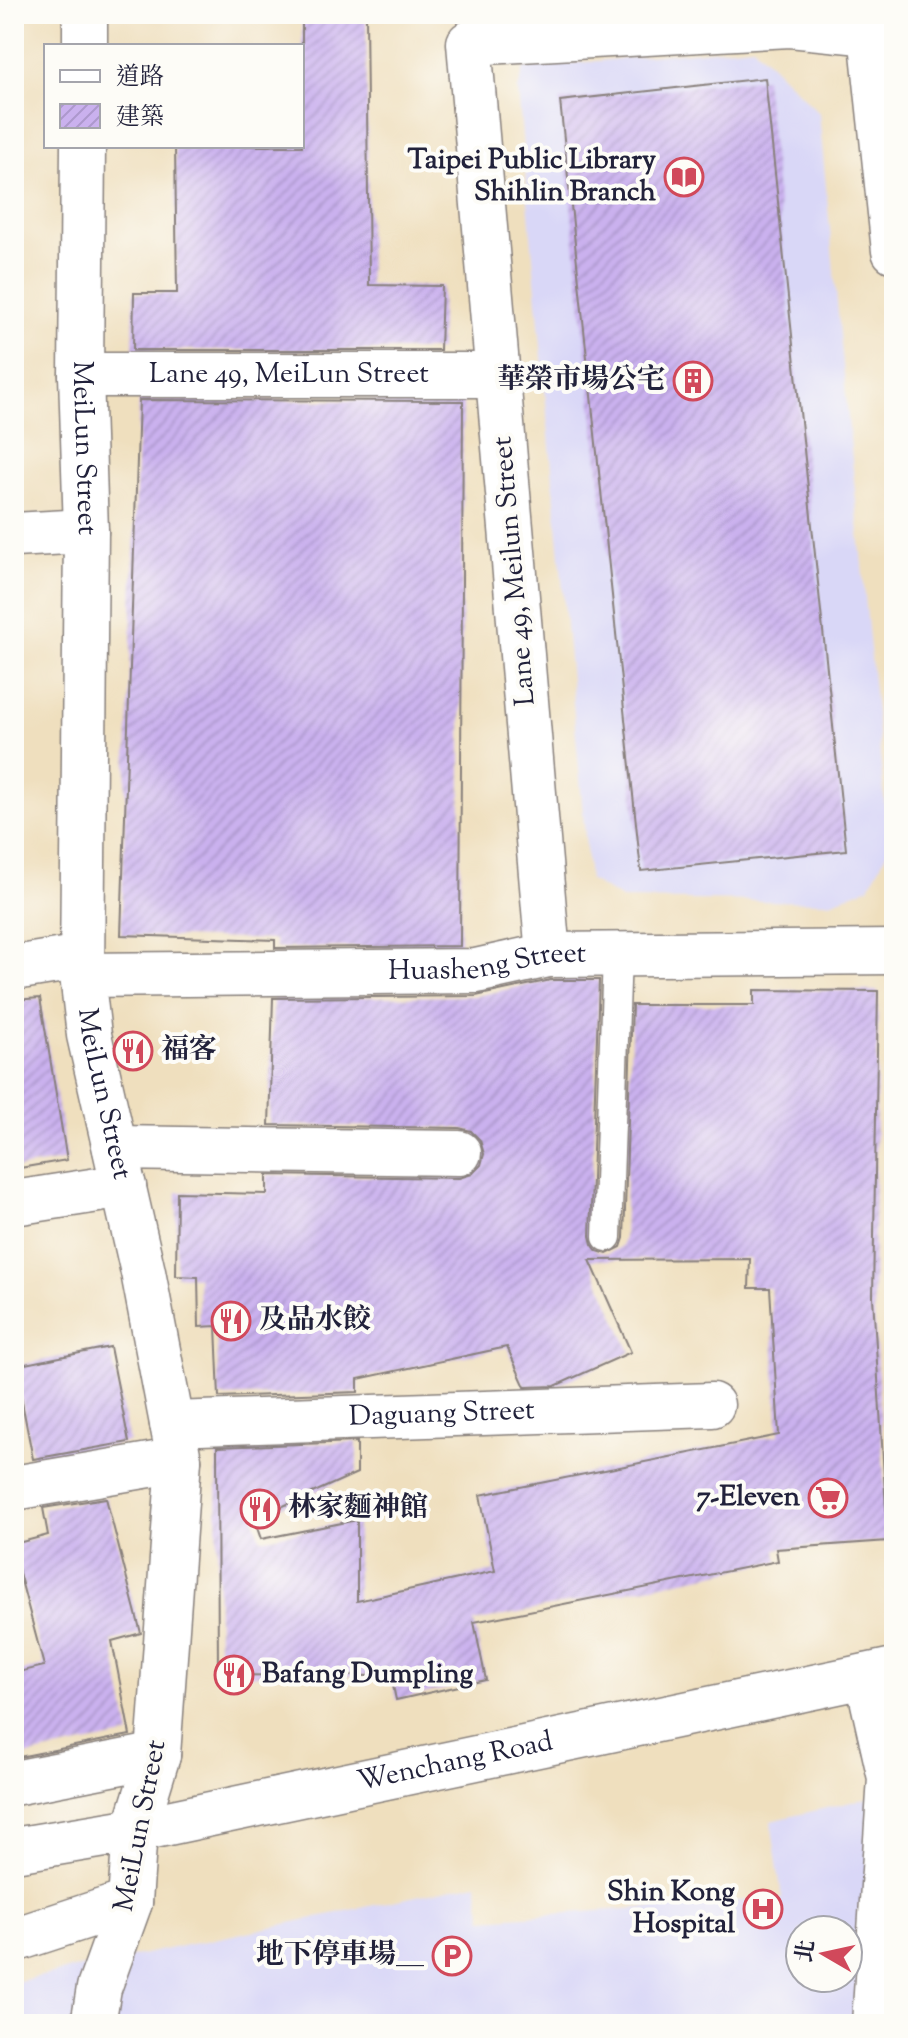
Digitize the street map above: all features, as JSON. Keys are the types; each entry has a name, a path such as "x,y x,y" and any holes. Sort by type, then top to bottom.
{"street":[{"path":"85,14 85,44"},
{"name":"Lane 49, Meilun Street","path":"548,955 469,43 790,25 882,33"},
{"path":"882,33 894,251"},
{"name":"MeiLun Street","path":"83,148 81,375 86,531 82,966 89,1035 176,1442 158,1755 135,1830 130,1902 99,1988 93,2024"},
{"name":"Lane 49, MeiLun Street","path":"81,375 498,375"},
{"path":"14,535 86,531"},
{"name":"Huasheng Street","path":"14,968 82,966 476,971 548,955 894,952"},
{"path":"14,1203 119,1167 459,1153"},
{"name":"Daguang Street","path":"14,1488 176,1442 712,1405"},
{"path":"874,2024 890,1778 881,1673"},
{"name":"Wenchang Road","path":"14,1850 135,1830 881,1673"},
{"path":"14,1783 158,1755"},
{"path":"14,1940 130,1902"}],"lane":[{"path":"607,1237 617,955"}],"shaded area":[{"name":"華榮市場公宅","path":"753,46 819,113 889,849 869,887 830,902 622,899 589,880 518,90 524,68"},
{"name":"Shin Kong Hospital","path":"894,1792 894,2024 14,2024 14,1982 477,1883 483,1919 782,1898 771,1821"}],"building":[{"path":"366,15 369,285 442,286 440,350 133,350 134,293 177,293 175,148 304,148 302,16"},
{"name":"華榮市場公宅","path":"765,78 846,850 641,871 560,101"},
{"path":"139,400 463,401 460,946 275,948 275,940 121,935"},
{"path":"551,980 599,980 590,1236 597,1251 607,1254 621,1247 624,1238 632,1005 754,1005 754,990 878,991 873,1297 888,1541 776,1549 778,1561 474,1622 486,1680 396,1700 391,1676 218,1675 217,1447 357,1442 357,1473 254,1519 261,1539 357,1520 357,1601 495,1571 480,1495 779,1435 770,1288 749,1288 750,1259 590,1260 631,1352 555,1386 525,1387 507,1347 358,1379 358,1392 219,1397 216,1326 199,1327 198,1277 176,1276 177,1192 267,1194 267,1175 459,1178 472,1174 481,1165 484,1154 480,1140 471,1131 459,1128 269,1125 273,998 476,996"},
{"path":"40,998 67,1160 14,1169 14,1000"},
{"path":"110,1347 129,1442 33,1459 15,1366"},
{"path":"106,1498 141,1633 112,1641 130,1735 14,1758 14,1673 44,1666 14,1544 48,1535 43,1508"}],"place":[{"name":"Taipei Public Library Shihlin Branch","path":"684,177"},
{"name":"華榮市場公宅","path":"693,381"},
{"name":"福客","path":"133,1051"},
{"name":"及品水餃","path":"231,1321"},
{"name":"7-Eleven","path":"828,1498"},
{"name":"林家麵神館","path":"260,1509"},
{"name":"Bafang Dumpling","path":"234,1675"},
{"name":"Shin Kong Hospital","path":"763,1909"},
{"name":"地下停車場＿","path":"452,1956"}]}
